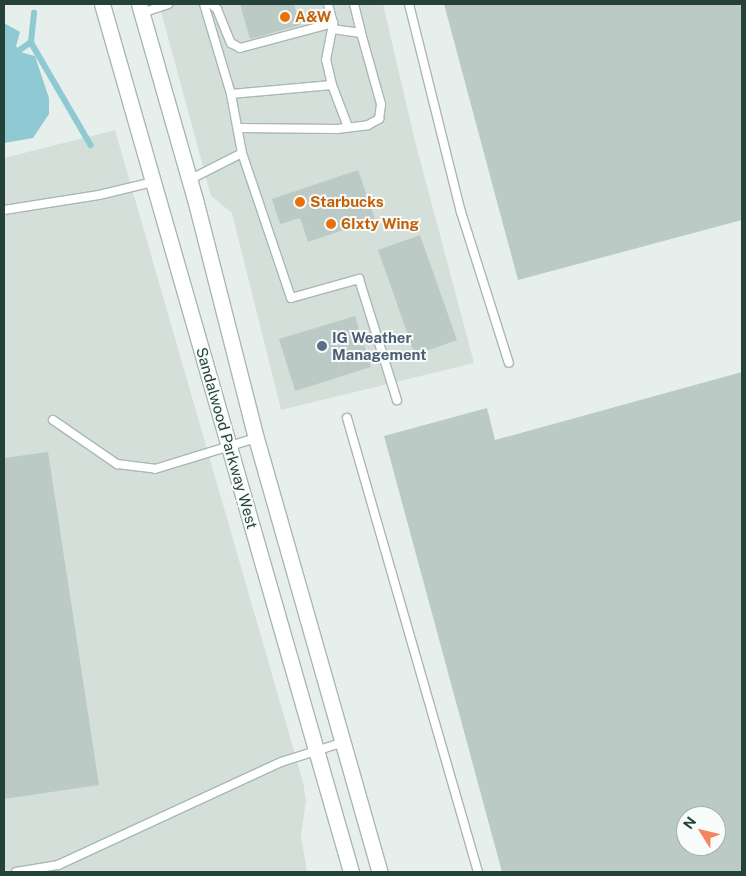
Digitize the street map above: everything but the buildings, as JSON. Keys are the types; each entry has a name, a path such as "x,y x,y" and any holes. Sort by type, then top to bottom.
{"main road":[{"name":"Sandalwood Parkway West","path":"102,4 351,872"},
{"name":"Sandalwood Parkway West","path":"141,8 189,180 256,438 380,872"}],"lane":[{"path":"141,8 168,4"},
{"path":"204,4 232,94 240,128 242,153 290,298 359,279 397,400"},
{"path":"211,4 217,9 230,43 240,48 332,26 361,33"},
{"path":"328,4 332,26 326,60 332,85 348,127"},
{"path":"240,128 348,127 375,123 382,114 354,4"},
{"path":"408,4 461,212 509,363"},
{"path":"232,94 332,85"},
{"path":"189,180 242,153"},
{"path":"4,210 99,195 153,182"},
{"path":"347,418 478,872"},
{"path":"53,420 117,464 155,468 256,438"},
{"path":"16,872 58,865 282,762 344,742"}],"shaded area":[{"path":"159,4 383,4 415,141 474,363 281,410 232,213 211,196"},
{"path":"115,130 303,782 306,800 301,836 307,872 4,872 4,158"}],"water":[{"path":"4,23 20,32 16,46 20,52 35,56 49,98 49,114 33,138 4,143"}],"waterway":[{"path":"4,61 31,42 34,13"},
{"path":"31,42 91,145"}],"place":[{"name":"A&W","path":"285,17"},
{"name":"Starbucks","path":"300,202"},
{"name":"6Ixty Wing","path":"331,224"},
{"name":"IG Weather Management","path":"322,346"}]}
